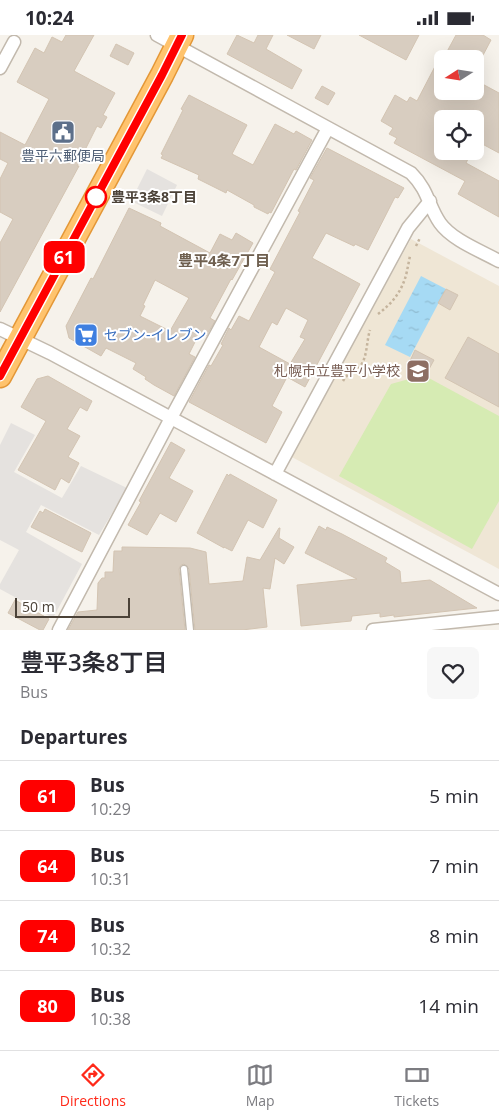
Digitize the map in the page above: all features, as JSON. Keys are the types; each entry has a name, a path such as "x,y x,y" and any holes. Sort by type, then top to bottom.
{"highway":[{"path":"0,376 10,333 162,75 180,40"}],"street":[{"path":"157,35 180,40 328,128 412,173 424,188 445,230 499,261"},
{"path":"0,68 14,42"},
{"path":"59,630 328,128"},
{"path":"275,474 408,228 430,201"},
{"path":"10,333 499,594"},
{"path":"373,630 499,617"}],"lane":[{"path":"184,569 190,630"}],"path":[{"path":"375,318 395,299 400,291 407,273 409,257 420,238"},
{"path":"342,382 346,375 358,369 366,353 371,324"}],"shaded area":[{"path":"147,169 177,185 162,216 131,201"},
{"name":"札幌市立豊平小学校","path":"411,239 499,286 499,569 290,456"},
{"path":"11,423 35,435 14,472 62,498 81,466 127,488 99,535 41,505 26,532 82,564 53,618 0,589 0,584 19,550 0,540 0,445"}],"green space":[{"path":"414,370 499,416 499,501 472,549 339,476 391,384 409,379"}],"water":[{"path":"421,276 446,289 410,357 385,345"}],"building":[{"path":"66,35 94,35 74,71 115,93 103,115 107,117 101,128 97,126 77,166 79,166 0,312 0,243 13,219 0,212 0,179 8,163 0,159 0,132 25,145 49,99 17,82 35,48 44,53 52,37 62,42"},
{"path":"237,35 254,43 258,35 273,35 266,49 302,70 292,89 227,54"},
{"path":"287,35 321,35 314,49"},
{"path":"359,35 419,35 406,60"},
{"path":"456,35 483,35 491,40 484,53 484,50 448,50"},
{"path":"116,44 134,53 128,65 110,56"},
{"path":"434,68 434,100 484,100 484,85 499,93 499,153 484,145 484,110 434,110 434,160 468,160 466,163 499,181 499,217 458,194 465,181 394,143 397,138 389,134 393,128 381,121 395,95 407,102 410,97 417,101"},
{"path":"322,86 335,93 328,105 315,98"},
{"path":"189,95 247,125 232,154 253,165 275,124 294,134 296,131 312,140 271,213 269,212 268,214 254,207 254,205 227,190 226,193 198,179 199,175 161,158 163,155 161,154 183,110 181,109"},
{"path":"327,148 404,188 398,198 395,197 368,250 355,244 354,246 326,233 312,258 360,284 305,387 287,377 272,406 282,412 266,443 189,402 209,365 211,366 223,345 221,344 229,328 231,330 239,316 249,321 275,272 270,269 300,212 298,211 314,180 310,178","holes":["286,308 308,320 300,337 305,339 290,364 259,347 272,322 277,325"]},
{"path":"129,208 161,223 160,226 210,253 220,234 232,240 236,233 253,243 210,318 215,321 206,336 200,332 189,354 195,357 174,396 154,385 145,379 146,377 133,369 136,363 106,348 101,356 69,338 66,326 91,278 93,279","holes":["155,280 189,298 170,331 140,316"]},
{"path":"446,289 458,295 450,310 438,303"},
{"path":"468,337 499,354 499,407 445,378"},
{"path":"415,350 434,360 428,371 410,361"},
{"path":"48,376 92,401 87,411 80,407 67,429 80,436 68,457 79,463 69,483 61,478 55,490 18,470 46,421 21,407 37,379"},
{"path":"171,442 185,450 169,478 193,491 176,522 160,513 147,535 128,525"},
{"path":"227,474 277,500 263,528 248,520 232,551 197,533"},
{"path":"45,509 91,533 82,552 31,527 40,511 43,513"},
{"path":"319,526 326,530 327,527 342,534 387,558 385,562 400,571 401,583 430,580 477,608 394,617 394,615 380,617 380,613 352,616 351,621 301,626 297,585 357,579 305,553"},
{"path":"279,528 279,538 294,547 284,564 275,558 270,589 263,588 267,627 242,630 195,630 189,569 184,564 179,569 185,630 68,630 78,612 97,610 98,583 102,578 105,578 105,572 113,572 114,551 122,551 122,547 190,548 206,552 209,584 243,581 247,557 260,560"},
{"path":"15,600 49,619 43,630 8,613"}],"bus line":[{"name":"61","path":"0,376 182,35"}],"place":[{"name":"豊平六郵便局","path":"63,132"},
{"name":"豊平3条8丁目","path":"96,197"},
{"name":"セブン-イレブン","path":"86,335"},
{"name":"札幌市立豊平小学校","path":"418,371"}],"district":[{"name":"豊平4条7丁目","path":"224,261"}]}
